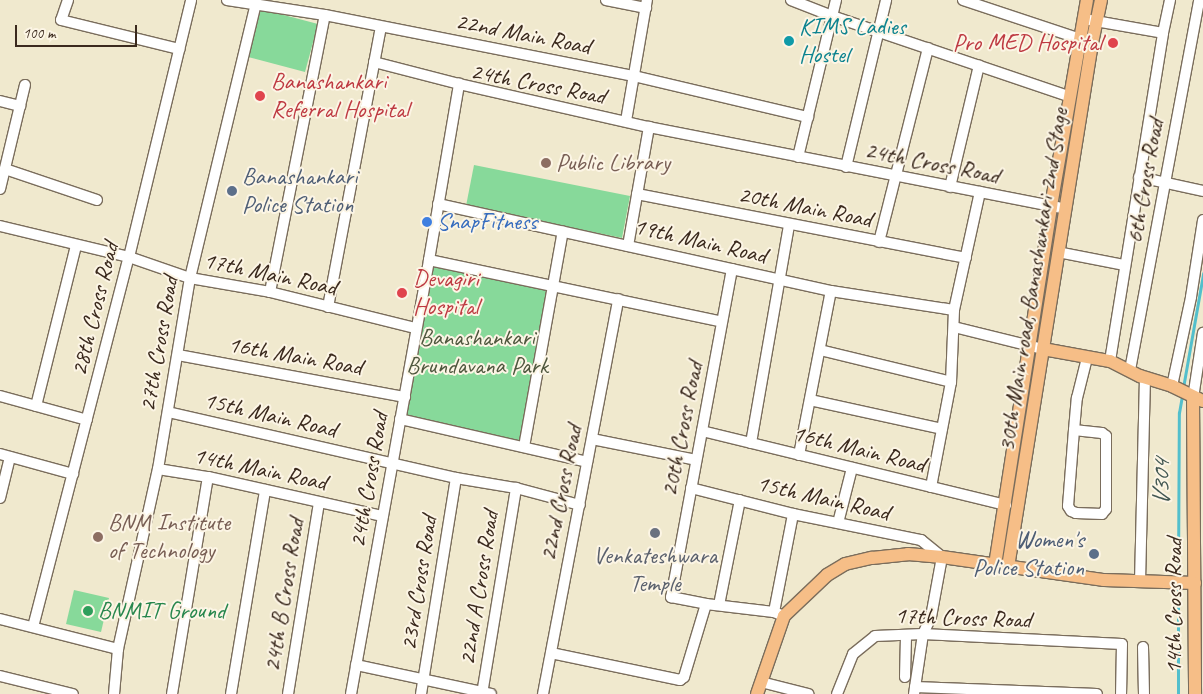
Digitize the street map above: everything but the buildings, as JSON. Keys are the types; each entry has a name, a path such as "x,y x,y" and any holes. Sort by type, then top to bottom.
{"main road":[{"name":"30th Main road, Banashankari 2nd Stage","path":"995,565 1006,506 1051,206 1087,0"},
{"name":"30th Main road, Banashankari 2nd Stage","path":"1008,567 1058,252 1101,0"},
{"path":"1043,348 1110,361 1186,394"},
{"name":"14th Cross Road","path":"1186,394 1199,539 1199,561 1184,582 1195,694"},
{"path":"759,688 779,614 827,575 845,564 872,558 908,554 1104,580 1184,582"}],"street":[{"path":"68,0 62,20 179,49"},
{"name":"28th Cross Road","path":"33,626 129,258 191,0"},
{"name":"22nd Main Road","path":"231,0 325,15 634,76 808,117"},
{"path":"606,0 646,4 626,122"},
{"path":"791,0 832,16 880,30 1070,96"},
{"path":"798,157 836,0"},
{"path":"846,167 886,0"},
{"path":"963,0 1080,39"},
{"path":"995,11 998,0"},
{"path":"1110,361 1124,265 1170,0"},
{"name":"6th Cross Road","path":"1130,370 1199,0"},
{"name":"27th Cross Road","path":"114,694 118,648 158,469 190,278 256,3"},
{"path":"270,292 325,15"},
{"path":"1084,18 1163,33"},
{"path":"328,307 381,27"},
{"path":"879,242 928,48"},
{"path":"374,62 458,84"},
{"path":"950,186 978,65"},
{"name":"24th Cross Road","path":"351,694 405,397 458,84 649,127 1066,209"},
{"path":"0,189 25,85"},
{"path":"0,101 20,106"},
{"path":"628,246 649,127"},
{"path":"5,169 97,200"},
{"path":"1139,177 1203,191"},
{"path":"931,487 951,382 954,310 980,192"},
{"name":"20th Main Road","path":"637,194 966,258"},
{"name":"19th Main Road","path":"438,204 831,291 954,310"},
{"path":"1186,394 1191,297 1203,220"},
{"path":"750,443 789,225"},
{"name":"17th Main Road","path":"0,226 129,258 190,278 270,292 416,328"},
{"path":"524,447 563,231"},
{"path":"36,406 76,245"},
{"path":"1058,252 1124,265"},
{"path":"429,260 722,322"},
{"name":"20th Cross Road","path":"706,604 671,597 732,269"},
{"path":"799,455 831,291"},
{"name":"22nd Cross Road","path":"543,694 618,299"},
{"path":"954,328 1043,348"},
{"path":"1186,394 1203,333"},
{"path":"820,350 951,382"},
{"name":"16th Main Road","path":"178,355 405,397"},
{"path":"1074,430 1102,433 1106,436 1106,509 1102,514 1076,513 1071,511 1068,506 1074,430 1077,398 1087,358"},
{"path":"1140,582 1145,377"},
{"path":"0,396 87,420"},
{"path":"810,400 942,429"},
{"name":"15th Main Road","path":"168,412 392,463"},
{"path":"400,419 588,462"},
{"name":"16th Main Road","path":"702,431 1006,506"},
{"path":"592,439 696,460"},
{"path":"0,498 5,456 73,474"},
{"path":"392,463 456,478 516,488 580,505"},
{"path":"838,523 852,468"},
{"name":"14th Main Road","path":"158,469 208,477 383,516"},
{"path":"172,694 208,477"},
{"name":"23rd Cross Road","path":"421,694 456,478"},
{"name":"22nd A Cross Road","path":"485,693 516,488"},
{"name":"15th Main Road","path":"691,488 793,514 921,540 942,557"},
{"path":"231,694 265,490"},
{"path":"719,605 740,500"},
{"name":"24th B Cross Road","path":"288,694 320,502"},
{"path":"550,653 675,679 684,677 706,604 779,614 793,514"},
{"path":"942,557 931,617 923,634 914,691 1097,694"},
{"path":"0,619 118,648"},
{"path":"905,677 906,634"},
{"name":"17th Cross Road","path":"837,694 853,654 876,636 923,634 1122,644 1121,694"},
{"path":"1143,647 1144,694"},
{"path":"356,665 485,693"},
{"path":"0,676 73,694"},
{"path":"759,688 808,694"}],"green space":[{"path":"261,9 318,24 305,72 248,57"},
{"path":"474,165 630,196 622,238 466,206"},
{"name":"Banashankari Brundavana Park","path":"433,264 552,287 522,441 403,417"},
{"name":"BNMIT Ground","path":"74,590 109,598 101,632 66,624"}],"waterway":[{"name":"V304","path":"1183,388 1203,274"},
{"name":"V304","path":"1178,578 1179,413 1182,396"},
{"name":"V304","path":"1178,586 1178,694"}],"place":[{"name":"KIMS Ladies Hostel","path":"789,41"},
{"name":"Pro MED Hospital","path":"1113,43"},
{"name":"Banashankari Referral Hospital","path":"260,96"},
{"name":"Public Library","path":"546,163"},
{"name":"Banashankari Police Station","path":"232,191"},
{"name":"SnapFitness","path":"427,222"},
{"name":"Devagiri Hospital","path":"402,293"},
{"name":"Venkateshwara Temple","path":"655,533"},
{"name":"BNM Institute of Technology","path":"98,537"},
{"name":"Women's Police Station","path":"1094,554"},
{"name":"BNMIT Ground","path":"88,611"}]}
